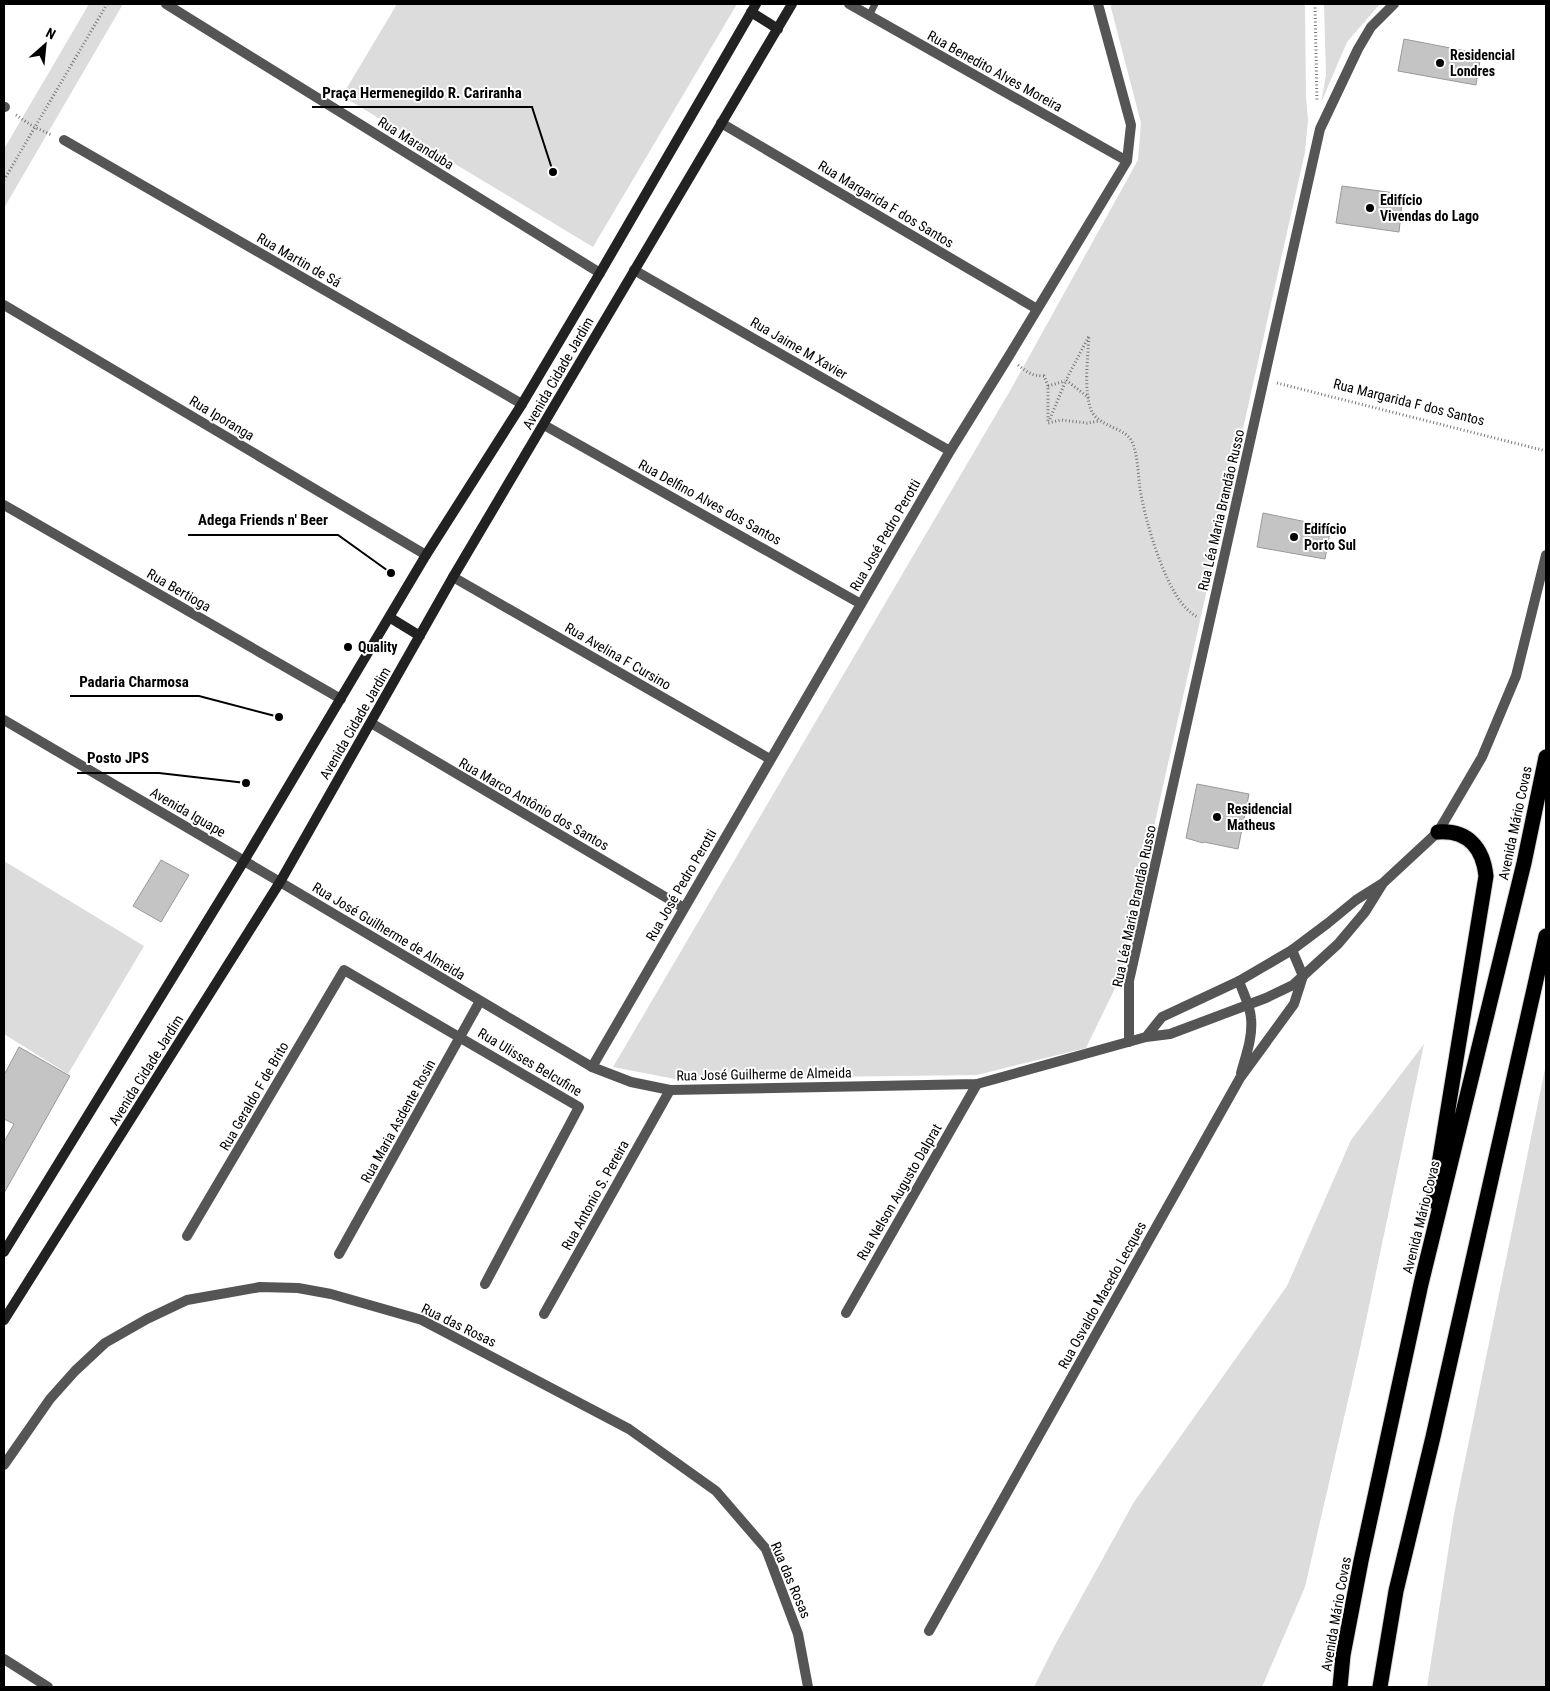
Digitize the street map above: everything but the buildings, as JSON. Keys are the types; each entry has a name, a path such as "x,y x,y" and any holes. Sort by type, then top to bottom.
{"highway":[{"name":"Avenida Mário Covas","path":"1340,1687 1343,1655 1361,1561 1421,1284 1524,863 1546,757"},
{"path":"1421,1284 1486,876 1484,862 1478,848 1467,838 1454,832 1438,832"},
{"path":"1380,1687 1396,1591 1442,1399 1546,936"}],"main road":[{"name":"Avenida Cidade Jardim","path":"4,1320 280,882 453,577 792,4"},
{"name":"Avenida Cidade Jardim","path":"4,1252 244,861 388,617 522,404 754,8"},
{"path":"754,8 778,29"},
{"path":"388,617 420,636"}],"street":[{"name":"Rua Maranduba","path":"166,4 600,273"},
{"name":"Rua Benedito Alves Moreira","path":"848,4 1127,161"},
{"name":"Rua José Pedro Perotti","path":"592,1067 950,451 1127,161 1131,125 1098,4"},
{"name":"Rua Léa Maria Brandão Russo","path":"1129,1042 1129,981 1320,129 1358,49 1371,27 1394,4"},
{"name":"Rua Margarida F dos Santos","path":"721,123 1037,309"},
{"name":"Rua Martin de Sá","path":"64,140 522,404"},
{"name":"Rua Jaime M Xavier","path":"634,270 950,451"},
{"name":"Rua Iporanga","path":"4,304 426,555"},
{"name":"Rua Delfino Alves dos Santos","path":"544,425 861,604"},
{"name":"Rua Bertioga","path":"4,506 341,699"},
{"name":"Rua José Guilherme de Almeida","path":"1146,1037 1162,1017 1239,981 1292,950 1356,900 1383,882 1438,832 1482,756 1516,676 1546,554"},
{"name":"Rua Avelina F Cursino","path":"453,577 770,759"},
{"name":"Avenida Iguape","path":"4,720 280,882"},
{"name":"Rua Marco Antônio dos Santos","path":"370,723 684,908"},
{"name":"Rua José Guilherme de Almeida","path":"280,882 592,1067 631,1082 670,1090 977,1084 1146,1037 1170,1034 1248,1005 1293,985 1338,944 1365,912 1383,882"},
{"path":"1292,950 1303,976"},
{"name":"Rua Ulisses Belcufine","path":"344,970 579,1107 485,1284"},
{"name":"Rua Geraldo F de Brito","path":"187,1236 344,970"},
{"name":"Rua Osvaldo Macedo Lecques","path":"929,1631 1240,1078 1294,1004 1303,976"},
{"path":"1239,981 1252,1019 1250,1039 1240,1078"},
{"name":"Rua Maria Asdente Rosin","path":"339,1254 480,1001"},
{"name":"Rua Nelson Augusto Dalprat","path":"846,1313 977,1084"},
{"name":"Rua Antonio S. Pereira","path":"544,1314 670,1090"},
{"name":"Rua das Rosas","path":"4,1465 50,1398 75,1371 104,1343 146,1319 187,1300 260,1287 298,1288 331,1294 422,1320 629,1429 716,1491 766,1549 798,1634 808,1687"},
{"path":"4,1659 48,1687"}],"lane":[{"path":"869,16 875,4"}],"path":[{"path":"4,180 107,4"},
{"path":"1315,4 1318,110"},
{"path":"4,107 34,127 64,140"},
{"path":"1048,423 1066,380 1089,336 1088,375 1092,412 1100,421 1128,436 1133,443 1140,490 1163,568 1174,592 1189,613 1201,618"},
{"path":"1009,356 1027,373 1035,376 1044,376 1048,386 1048,423"},
{"path":"1048,386 1066,380"},
{"path":"1066,380 1089,398"},
{"name":"Rua Margarida F dos Santos","path":"1264,380 1546,451"},
{"path":"1048,423 1061,420 1087,423 1100,421"}],"shaded area":[{"path":"89,4 123,4 4,208 4,149"},
{"path":"397,4 737,4 593,247 342,96"},
{"path":"1110,4 1305,4 1308,120 1305,152 1120,978 1086,1048 977,1075 675,1079 613,1067 1011,389 1138,160 1141,123"},
{"path":"1324,4 1380,4 1347,42 1321,103 1326,75"},
{"path":"4,861 144,946 68,1074 4,1034"},
{"path":"1424,1044 1361,1344 1305,1587 1262,1687 1034,1687 1134,1502 1287,1286 1351,1140"},
{"path":"1546,1064 1546,1687 1427,1687 1454,1514"}],"place":[{"name":"Residencial Londres","path":"1440,63"},
{"name":"Praça Hermenegildo R. Cariranha","path":"553,172"},
{"name":"Edifício Vivendas do Lago","path":"1370,208"},
{"name":"Edifício Porto Sul","path":"1294,537"},
{"name":"Adega Friends n' Beer","path":"391,573"},
{"name":"Quality","path":"348,647"},
{"name":"Padaria Charmosa","path":"279,717"},
{"name":"Posto JPS","path":"246,783"},
{"name":"Residencial Matheus","path":"1217,817"}]}
